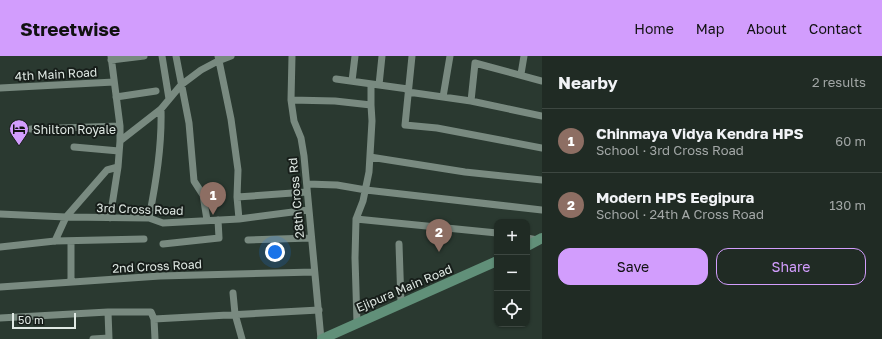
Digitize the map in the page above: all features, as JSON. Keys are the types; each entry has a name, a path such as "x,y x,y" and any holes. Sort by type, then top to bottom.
{"street":[{"path":"110,218 118,167 120,141 120,126 111,58 144,56"},
{"path":"162,56 169,99"},
{"path":"176,56 188,123 194,181 203,195 207,220"},
{"path":"120,141 161,109 181,85 218,58 231,56"},
{"name":"28th Cross Rd","path":"292,56 291,100 294,121 301,138 307,184 308,210 322,339"},
{"path":"352,81 355,56"},
{"path":"379,85 382,56"},
{"path":"412,56 405,125 437,128 542,148"},
{"path":"443,97 450,56"},
{"path":"521,74 524,56"},
{"path":"218,58 231,119 238,170 237,197 239,218"},
{"path":"471,101 476,60 542,81"},
{"path":"336,79 471,101 542,116"},
{"name":"4th Main Road","path":"0,88 114,82"},
{"path":"357,323 355,293 356,219 366,190 369,172 372,121 370,84"},
{"path":"116,97 156,91"},
{"path":"291,100 336,101 371,105"},
{"path":"149,218 159,157 161,109"},
{"path":"31,129 120,126"},
{"path":"74,146 119,151"},
{"path":"370,157 465,172 542,180"},
{"path":"55,241 66,217 106,170 118,167"},
{"path":"307,184 337,185 366,190 542,210"},
{"path":"237,197 307,192"},
{"name":"3rd Cross Road","path":"0,214 66,217 149,218 163,223 218,220 308,210"},
{"path":"356,219 494,233"},
{"path":"163,244 219,238 218,220"},
{"path":"248,240 311,238"},
{"path":"0,247 55,241 144,239"},
{"path":"71,241 71,282"},
{"path":"399,244 401,303"},
{"name":"Ejipura Main Road","path":"322,339 494,262"},
{"name":"2nd Cross Road","path":"0,287 160,276 314,272"},
{"path":"233,293 235,314 242,339"},
{"path":"154,319 319,310"},
{"path":"93,339 109,338 108,312"},
{"path":"0,318 108,312 151,312 154,319 155,339"}],"place":[{"name":"Shilton Royale","path":"19,146"},
{"name":"Chinmaya Vidya Kendra HPS","path":"213,215"},
{"name":"Modern HPS Eegipura","path":"439,252"}]}
